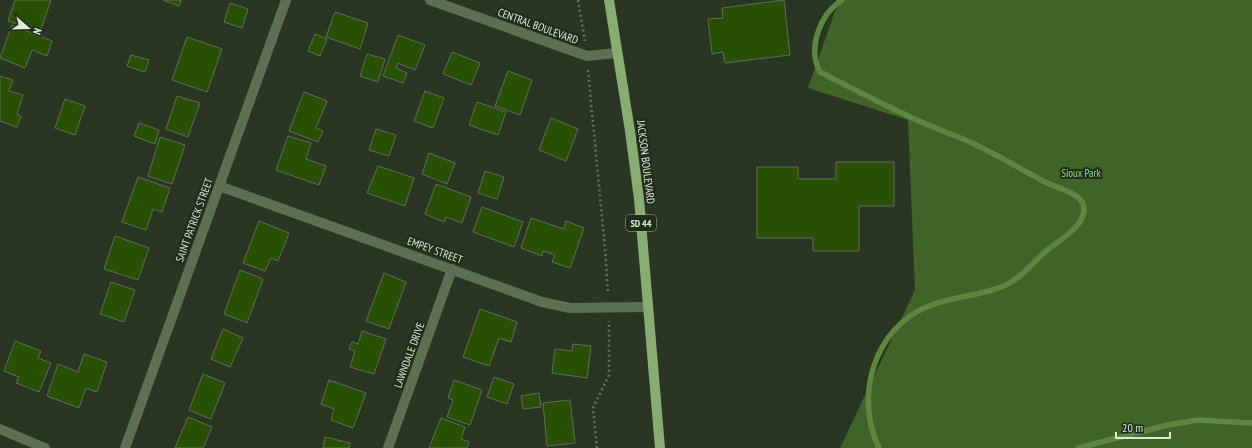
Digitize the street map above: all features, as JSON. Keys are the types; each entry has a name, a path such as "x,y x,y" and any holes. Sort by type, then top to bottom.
{"main road":[{"name":"JACKSON BOULEVARD","path":"609,0 630,131 639,199 660,448"}],"street":[{"name":"SAINT PATRICK STREET","path":"125,448 286,0"},
{"name":"CENTRAL BOULEVARD","path":"430,0 587,56 618,53"},
{"name":"EMPEY STREET","path":"219,186 542,302 570,308 648,307"},
{"name":"LAWNDALE DRIVE","path":"388,448 452,269"},
{"path":"0,429 45,448"}],"path":[{"path":"578,0 587,56 605,249 608,308 609,375 593,408 596,448"}],"green space":[{"name":"Sioux Park","path":"839,0 1252,0 1252,448 840,448 915,290 908,120 808,88"}],"building":[{"path":"15,0 51,0 40,32 8,21"},
{"path":"163,0 181,0 179,6"},
{"path":"784,0 790,55 725,63 723,52 712,54 708,19 723,18 722,8"},
{"path":"230,3 248,9 242,28 224,22"},
{"path":"335,12 368,23 360,49 326,37"},
{"path":"12,25 52,41 47,56 32,50 25,68 0,58"},
{"path":"315,34 327,39 320,56 308,51"},
{"path":"398,35 425,45 415,70 398,63 396,68 407,73 403,83 383,76"},
{"path":"187,37 222,49 207,92 172,80"},
{"path":"452,52 480,63 471,85 443,74"},
{"path":"367,54 385,59 378,82 360,76"},
{"path":"131,55 149,60 145,72 127,66"},
{"path":"508,71 532,80 520,115 495,106"},
{"path":"0,76 13,80 9,91 23,95 17,114 21,116 17,127 0,121"},
{"path":"425,91 444,98 433,128 414,121"},
{"path":"304,92 327,101 316,128 323,131 318,142 289,131"},
{"path":"177,96 200,103 188,137 166,129"},
{"path":"65,99 85,106 75,135 55,128"},
{"path":"477,102 506,112 498,135 469,125"},
{"path":"551,118 578,129 566,161 539,150"},
{"path":"139,123 159,130 155,144 134,136"},
{"path":"376,129 396,135 389,156 369,150"},
{"path":"288,136 311,143 306,159 326,166 319,185 276,170"},
{"path":"160,137 185,145 172,184 148,176"},
{"path":"429,153 455,163 447,184 422,174"},
{"path":"836,162 894,162 894,206 859,206 859,251 813,251 813,238 757,238 757,167 798,167 798,179 836,179"},
{"path":"378,166 414,178 405,206 367,193"},
{"path":"485,171 504,177 497,199 478,193"},
{"path":"138,177 170,188 162,212 153,209 146,230 122,222"},
{"path":"436,184 471,197 462,223 446,217 444,222 425,214"},
{"path":"482,207 523,222 514,247 473,232"},
{"path":"531,218 564,229 566,221 584,228 570,268 552,262 555,255 543,251 542,256 521,248"},
{"path":"259,221 289,233 278,261 271,258 265,271 243,263"},
{"path":"115,236 149,248 138,280 104,269"},
{"path":"240,270 263,279 247,323 224,314"},
{"path":"384,273 406,282 389,329 366,321"},
{"path":"111,282 135,290 124,322 100,314"},
{"path":"480,309 517,322 511,342 499,338 489,366 463,357"},
{"path":"223,329 243,338 230,367 211,359"},
{"path":"362,331 386,339 374,374 350,367 355,351 349,349 352,342 358,344"},
{"path":"15,341 41,351 38,358 51,363 39,392 16,383 19,377 4,371"},
{"path":"573,344 591,346 587,378 552,373 555,349 572,351"},
{"path":"84,354 107,362 97,392 86,388 79,408 47,396 58,364 78,372"},
{"path":"203,374 225,383 211,419 189,410"},
{"path":"494,377 514,384 507,404 487,397"},
{"path":"329,380 366,393 353,428 331,420 334,409 321,404"},
{"path":"454,380 482,390 470,425 447,417 453,400 448,398"},
{"path":"539,393 541,407 523,409 521,396"},
{"path":"570,400 575,443 547,446 543,403"},
{"path":"188,417 212,427 203,448 175,448"},
{"path":"441,418 465,427 461,439 469,442 467,448 429,448"},
{"path":"325,437 350,443 349,448 323,448"}],"waterway":[{"path":"842,0 827,14 818,32 815,42 815,53 816,63 820,72 905,115 981,147 1047,183 1067,191 1081,200 1084,211 1078,225 1072,231 1046,251 1012,282 987,292 948,300 929,306 910,316 894,330 882,347 874,366 869,386 869,407 872,428 879,448"},
{"path":"1078,448 1168,425 1198,420 1252,423"}]}
